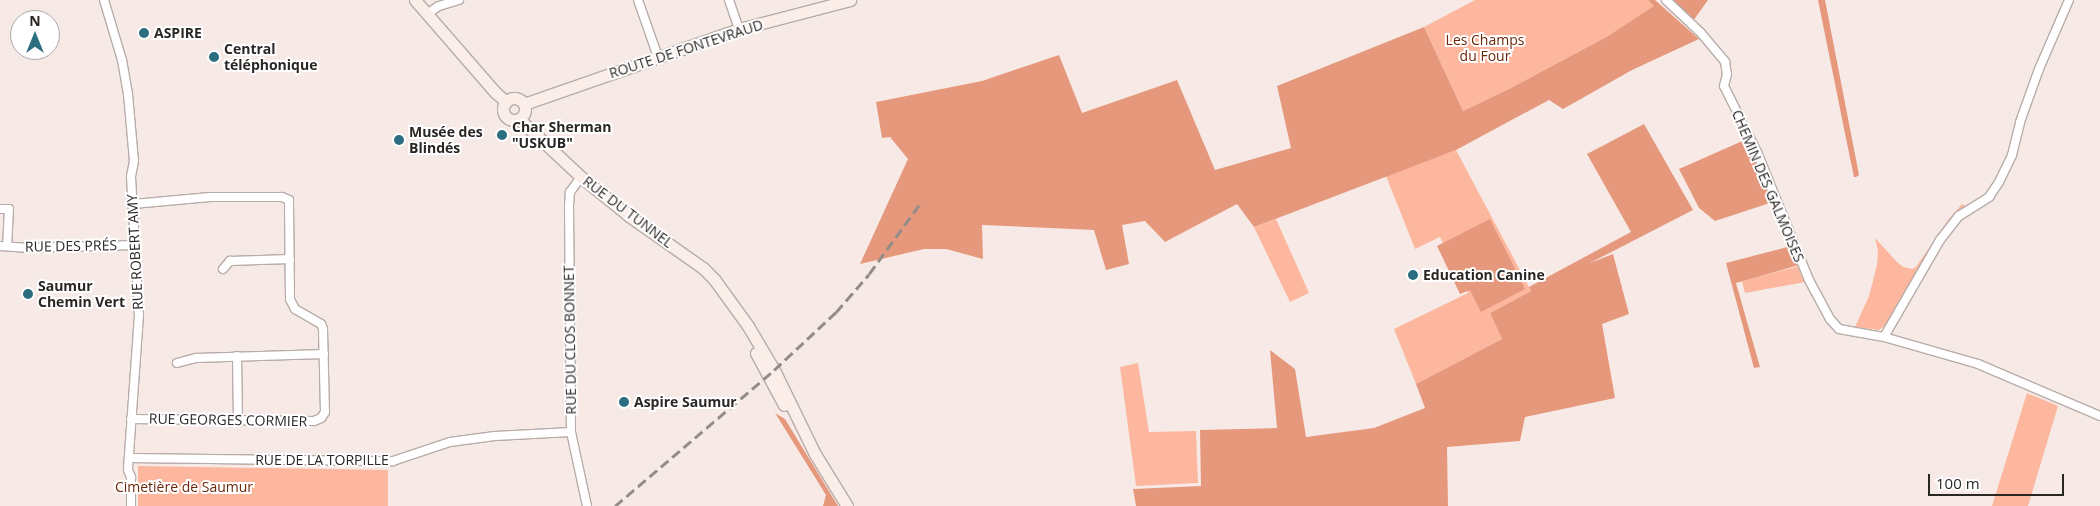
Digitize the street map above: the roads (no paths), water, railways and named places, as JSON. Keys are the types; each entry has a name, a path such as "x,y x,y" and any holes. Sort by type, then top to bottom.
{"street":[{"name":"RUE ROBERT AMY","path":"104,0 122,60 128,94 134,161 131,177 134,245 138,266 139,315 129,458 131,506"},
{"path":"415,0 495,92 506,102"},
{"path":"427,14 439,6 459,0"},
{"path":"638,0 658,57"},
{"path":"729,0 739,29"},
{"name":"ROUTE DE FONTEVRAUD","path":"524,104 739,29 850,0"},
{"name":"CHEMIN DES GALMOISES","path":"1666,0 1701,33 1725,62 1727,74 1724,86 1757,152 1809,280 1830,319 1839,329 1884,337"},
{"path":"2069,0 2038,69 2020,122 2012,155 2000,182 1989,197 1960,216 1940,240 1884,337 1978,364 2100,416"},
{"path":"515,98 524,104 524,113 519,119 511,119 506,116 503,109 506,102 515,98"},
{"name":"RUE DU TUNNEL","path":"519,119 581,177 629,216 703,268 734,306 774,370 814,454 847,506"},
{"name":"RUE DU CLOS BONNET","path":"581,177 570,192 569,205 572,432 587,506"},
{"name":"RUE GEORGES CORMIER","path":"131,419 238,422 314,421 321,418 325,412 323,329 321,324 295,309 292,305 290,206 288,200 282,196 210,198 133,204"},
{"name":"RUE DES PRÉS","path":"0,209 9,209 4,246 26,248 134,245"},
{"path":"224,268 230,261 290,260"},
{"path":"177,363 196,358 324,354"},
{"path":"237,356 238,422"},
{"name":"RUE DE LA TORPILLE","path":"129,458 393,461 450,442 495,436 572,432"}],"railway":[{"path":"615,506 774,370 836,312 869,274 919,205"}],"place":[{"name":"ASPIRE","path":"144,33"},
{"name":"Central téléphonique","path":"214,57"},
{"name":"Char Sherman \"USKUB\"","path":"502,135"},
{"name":"Musée des Blindés","path":"399,140"},
{"name":"Education Canine","path":"1413,275"},
{"name":"Saumur Chemin Vert","path":"28,294"},
{"name":"Aspire Saumur","path":"624,402"}],"park label":[{"name":"Les Champs du Four","path":"1485,48"},
{"name":"Cimetière de Saumur","path":"184,487"}]}
